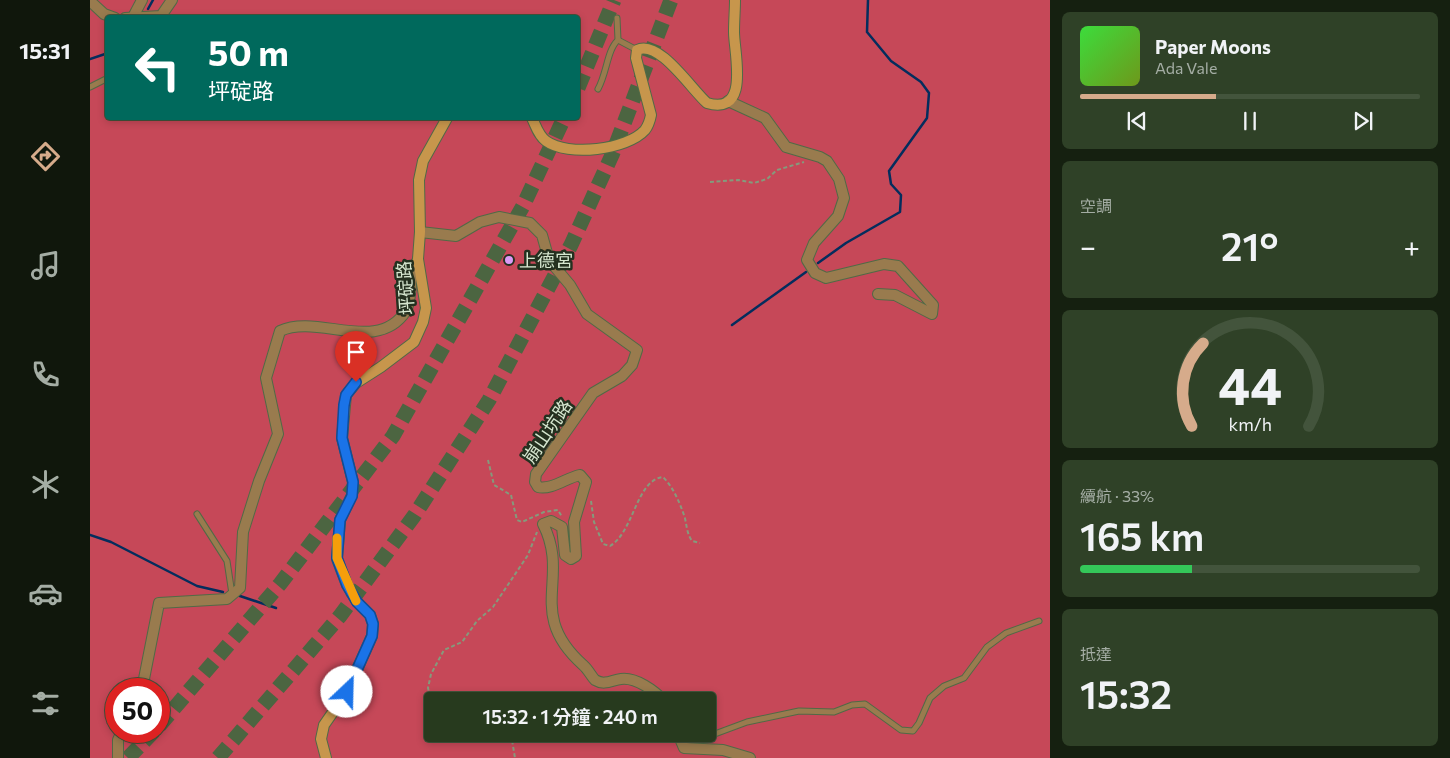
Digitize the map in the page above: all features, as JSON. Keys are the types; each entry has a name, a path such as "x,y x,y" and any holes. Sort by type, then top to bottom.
{"main road":[{"path":"533,120 542,137 555,146 573,150 591,149 626,142 644,131 651,115 637,64 637,50 648,48 659,51 707,103 719,104 728,101 736,92 738,80 734,32 735,0"},
{"name":"坪碇路","path":"326,758 321,739 324,724 347,692 372,636 373,624 370,615 357,602 347,585 337,558 340,520 352,496 353,482 342,438 346,395 356,382 381,368 414,342 423,322 426,308 418,258 420,232 419,180 423,161 446,120"}],"street":[{"path":"134,15 142,0"},
{"path":"162,15 172,0"},
{"path":"90,1 107,15"},
{"path":"728,101 766,118 786,147 820,157 827,161 839,179 844,198 838,216 814,243 807,260 815,273 826,278 884,264 898,266 933,305 932,314 895,295 878,294"},
{"name":"崩山坑路","path":"420,232 456,236 480,222 499,217 530,223 542,235 549,260 570,285 587,314 637,350 632,365 622,376 594,393 536,474 535,482 538,487 545,488 570,477 580,475 586,482"},
{"path":"144,678 159,603 227,599 240,588 243,532 259,481 278,434 266,378 280,331 293,325 372,333 394,324 407,309 412,274 418,258"},
{"path":"586,482 574,522 576,556 570,559 565,555 562,527 551,522 543,524 551,540 554,564 550,592 554,628 568,652 586,667 595,680 606,683 622,678 634,681 655,692"},
{"path":"682,742 684,748 723,750 750,758"},
{"path":"118,743 118,758"}],"lane":[{"path":"598,89 605,76 612,46 618,40 617,18"},
{"path":"618,40 637,50"},
{"path":"90,87 105,80"},
{"path":"198,514 227,561 232,594"},
{"path":"716,733 746,722 799,711 834,712 852,705 865,704 901,730 913,731 919,723 930,698 944,686 964,678 987,647 1006,633 1039,621"}],"path":[{"path":"710,182 738,180 754,183 767,179 777,170 820,157"},
{"path":"488,460 494,485 511,495 516,520 522,522 544,512 558,510 562,515 562,527"},
{"path":"586,482 594,522 603,544 610,546 617,542 648,483 656,478 663,477 671,484 685,516 687,534 692,541 700,543"},
{"path":"429,692 431,674 444,650 462,642 477,621 493,607 528,554 536,532 543,524"},
{"path":"512,742 515,758"}],"shaded area":[{"path":"90,0 1050,0 1050,758 90,758"}],"waterway":[{"path":"148,9 153,0"},
{"path":"818,263 846,243 900,212 901,195 891,184 889,171 927,118 929,93 921,82 891,61 867,32 868,0"},
{"path":"90,59 105,54"},
{"path":"732,325 806,272"},
{"path":"90,535 111,542 197,586 223,592"},
{"path":"240,596 276,608"}],"tunnel":[{"path":"580,83 614,0"},
{"path":"218,758 340,616 414,516 489,400 571,245 612,155 671,0"},
{"path":"170,713 280,584 393,436 523,206 563,120"},
{"path":"128,758 142,743"}],"slow traffic":[{"path":"337,538 337,558 347,585 356,601"}],"place":[{"name":"上德宮","path":"509,260"}],"route":[{"path":"347,692 372,636 373,624 370,615 357,602 347,585 337,558 340,520 352,496 353,482 342,438 344,405 346,395 356,382"}]}
